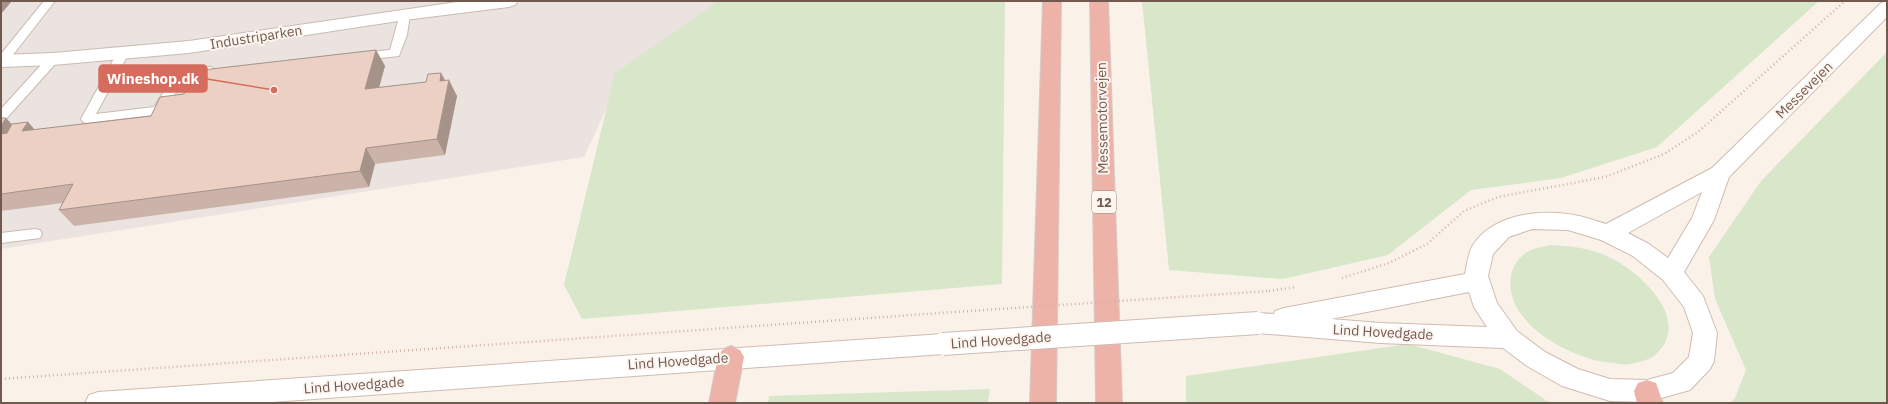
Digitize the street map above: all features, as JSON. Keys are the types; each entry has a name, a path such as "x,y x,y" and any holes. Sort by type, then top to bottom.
{"highway":[{"path":"1043,403 1052,1"},
{"name":"Messemotorvejen","path":"1100,1 1109,403"},
{"path":"722,403 731,358"}],"main road":[{"name":"Industriparken","path":"1,61 53,59 190,47 404,14 509,1"},
{"name":"Messevejen","path":"1608,233 1720,173 1887,7"},
{"name":"Messevejen","path":"1671,273 1703,220 1720,173"},
{"path":"1531,221 1568,222 1608,233 1642,250 1671,273 1695,302 1705,333 1701,361 1681,382 1649,397 1610,390 1572,378 1536,359 1508,338 1486,307 1476,276 1482,250 1501,231 1531,221"},
{"name":"Lind Hovedgade","path":"98,403 731,358 1258,323 1478,281"},
{"name":"Lind Hovedgade","path":"1258,323 1380,333 1508,338"}],"lane":[{"path":"1,61 50,1"},
{"path":"348,57 395,53 401,35 404,14"},
{"path":"123,53 87,119 158,111 182,73 222,70"},
{"path":"1,117 53,59"},
{"path":"1,238 35,234"}],"path":[{"path":"1335,280 1389,263 1427,244 1464,211 1498,198 1605,177 1664,154 1698,132 1845,1"},
{"path":"1,379 1269,291 1298,286"}],"shaded area":[{"path":"1,1 721,1 621,77 584,157 1,249"}],"green space":[{"path":"719,1 1005,1 1002,284 582,319 564,285 615,73"},
{"path":"1142,1 1819,1 1657,147 1561,178 1471,190 1388,255 1283,279 1169,270"},
{"path":"1887,52 1887,403 1730,403 1735,398 1746,370 1715,299 1709,257 1761,181"},
{"path":"1550,245 1595,251 1622,264 1648,286 1659,299 1666,314 1669,328 1665,343 1654,356 1646,360 1629,364 1598,361 1562,347 1544,337 1530,324 1518,310 1511,293 1512,272 1524,254"},
{"path":"1408,344 1500,369 1547,401 1554,403 1186,403 1186,376"},
{"path":"990,389 988,403 768,403 769,396"}],"building":[{"path":"376,50 365,89 426,82 428,74 441,73 440,81 449,80 437,139 366,148 360,171 59,210 73,184 1,194 1,134 7,133 12,124 28,122 22,131 151,116 160,97 184,94 194,71"},
{"path":"1,118 6,118 1,126"}],"place":[{"name":"Wineshop.dk","path":"274,90"}]}
